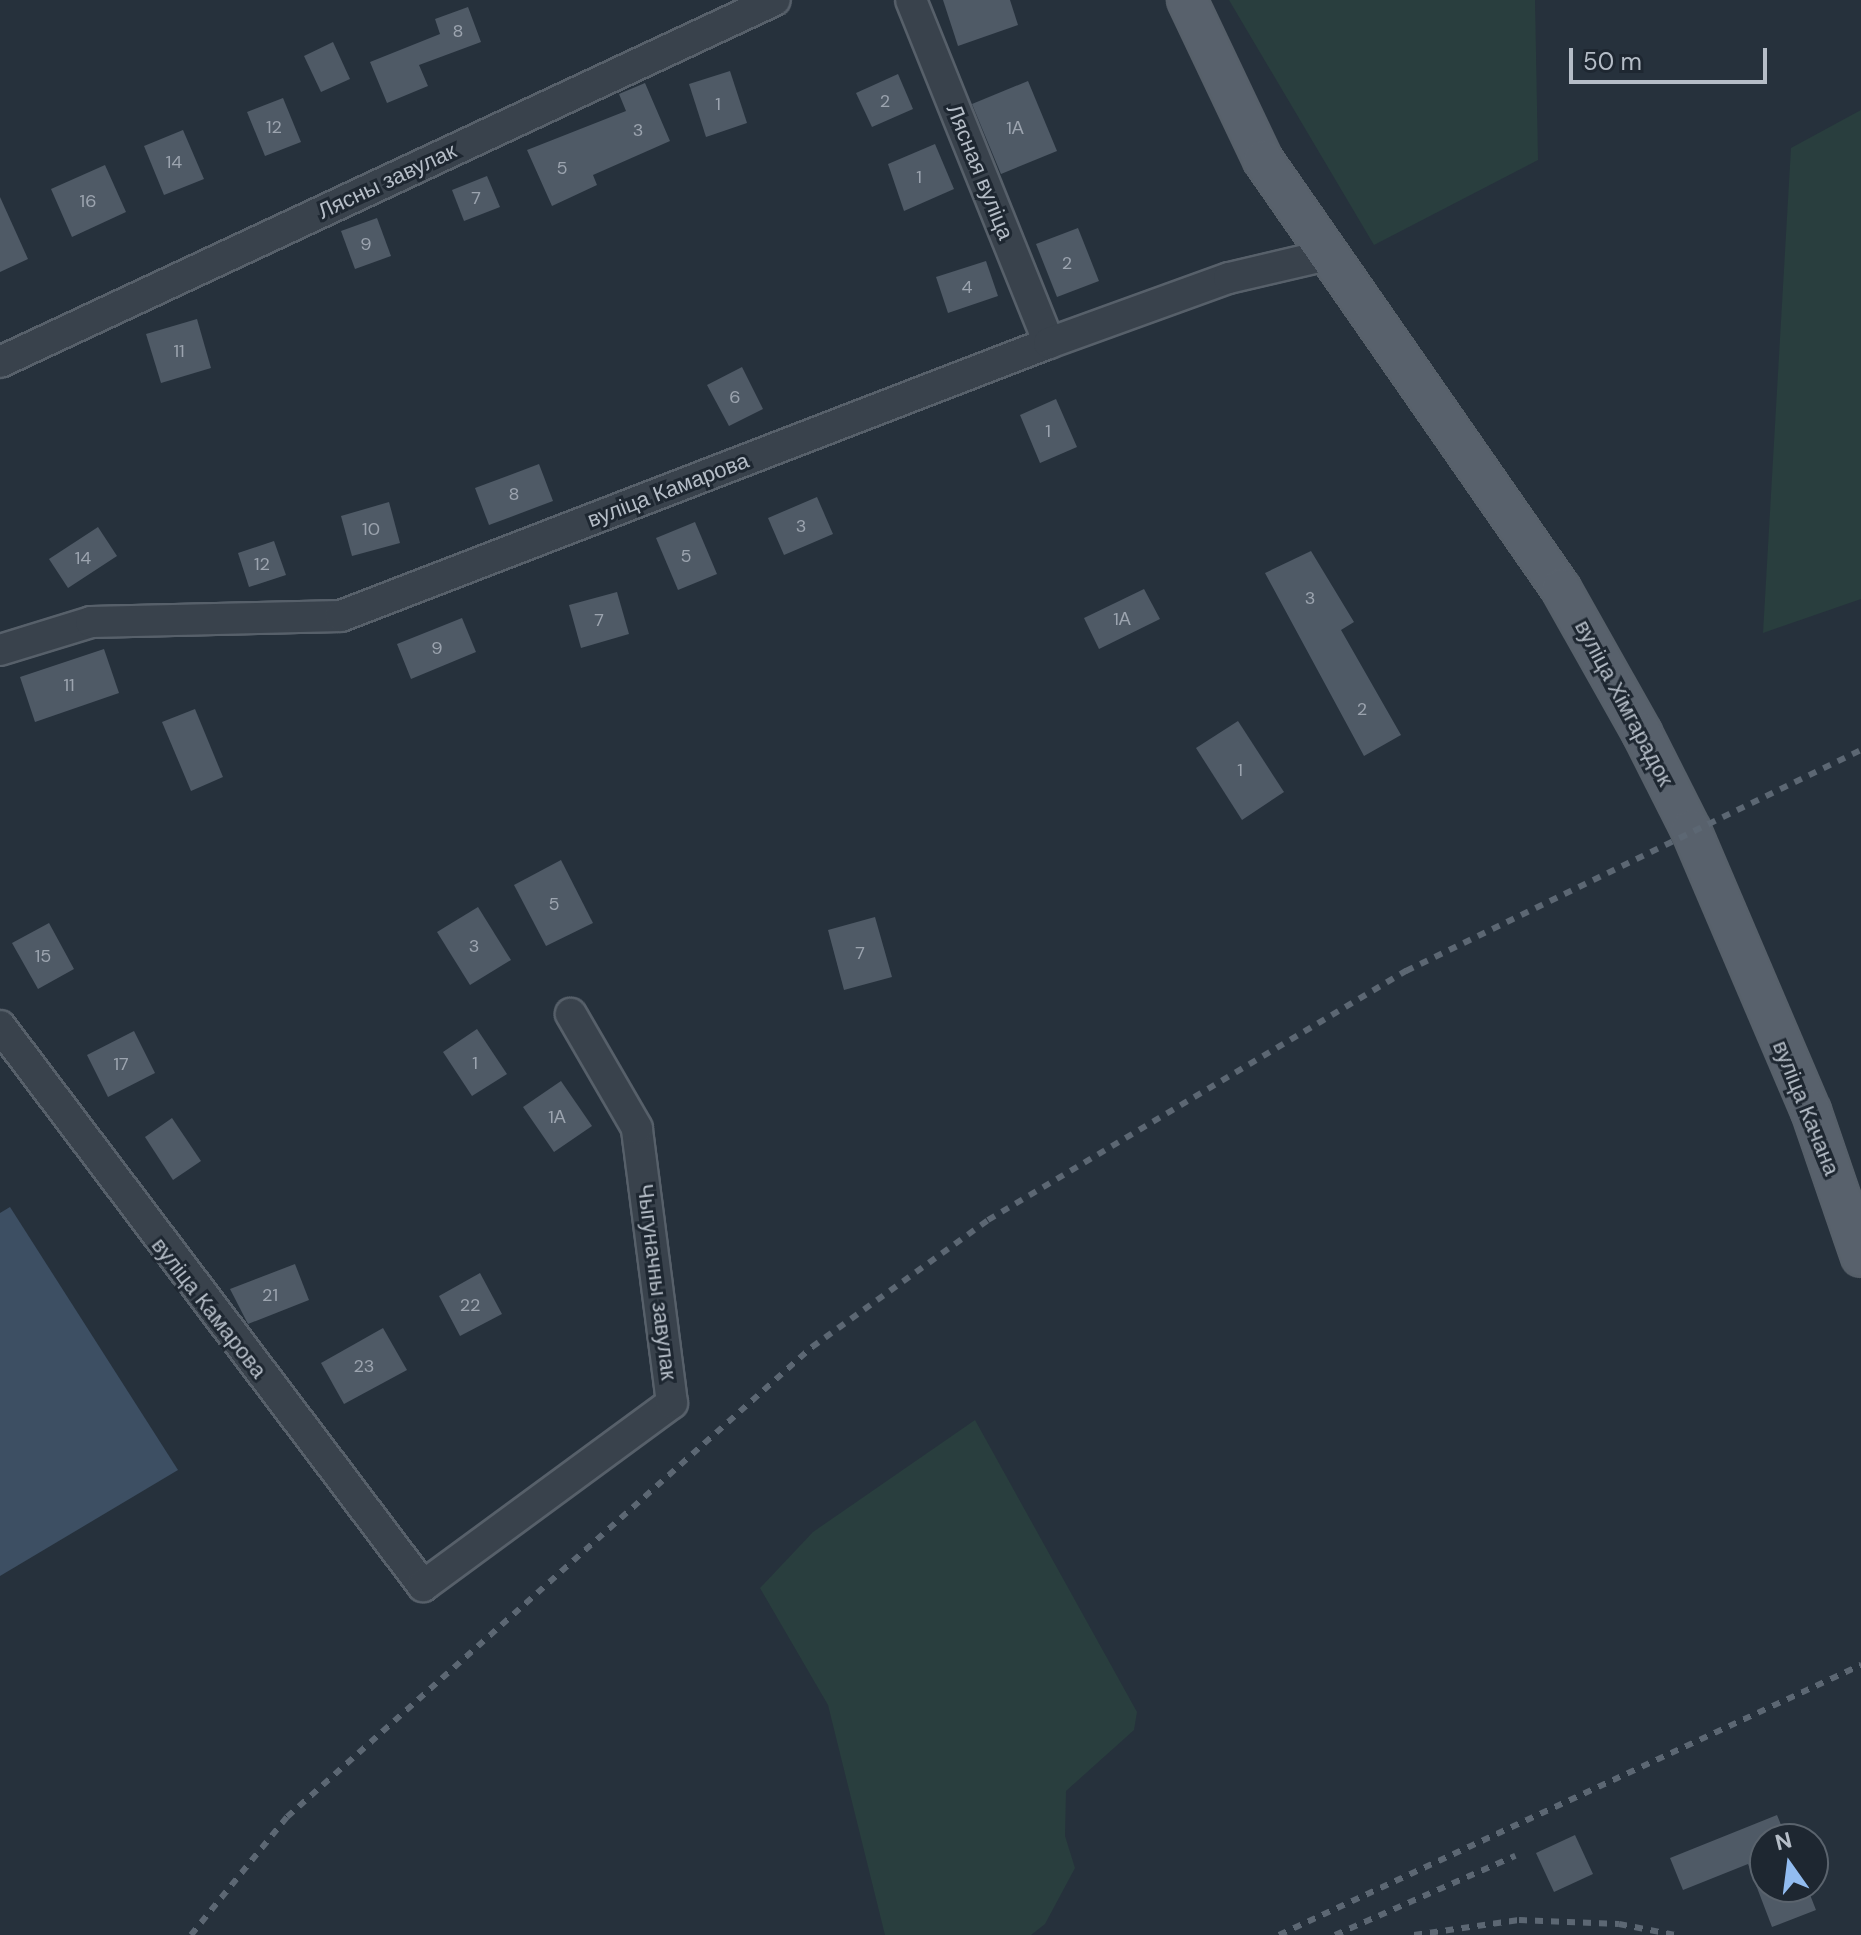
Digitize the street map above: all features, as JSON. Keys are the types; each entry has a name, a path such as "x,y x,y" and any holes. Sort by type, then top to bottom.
{"main road":[{"name":"вуліца Хімгарадок","path":"1187,0 1263,160 1323,256 1561,589 1642,733 1691,830 1764,1005"},
{"name":"вуліца Качана","path":"1764,1005 1811,1111 1861,1257"}],"street":[{"name":"Лясны завулак","path":"0,362 775,0"},
{"name":"Лясная вуліца","path":"911,0 1049,343"},
{"name":"вуліца Камарова","path":"0,650 91,622 341,616 1049,343 1229,278 1323,256"},
{"name":"Чыгуначны завулак","path":"423,1586 672,1403 637,1128 571,1014"},
{"name":"вуліца Камарова","path":"0,1026 76,1135 423,1586"}],"green space":[{"path":"1229,0 1535,0 1538,160 1374,245"},
{"path":"1861,110 1861,599 1763,633 1791,148"},
{"path":"975,1420 1137,1712 1134,1730 1066,1791 1065,1836 1075,1868 1045,1924 1031,1935 885,1935 828,1705 760,1588 813,1532"}],"water":[{"path":"10,1207 178,1470 0,1576 0,1213"}],"building":[{"path":"943,0 1010,0 1018,25 958,46"},
{"path":"468,7 481,42 419,65 428,86 387,103 370,62 440,34 435,19"},
{"path":"333,42 350,79 321,92 304,56"},
{"path":"730,71 747,123 706,137 689,84"},
{"path":"898,74 913,109 872,127 856,93"},
{"path":"1028,81 1057,151 1001,174 972,104"},
{"path":"645,83 670,141 593,175 597,185 552,206 527,150 626,111 619,94"},
{"path":"283,98 301,142 265,156 247,112"},
{"path":"183,130 204,179 164,195 144,146"},
{"path":"935,144 954,189 904,211 888,164"},
{"path":"105,165 126,212 72,237 51,189"},
{"path":"487,176 500,207 464,221 452,190"},
{"path":"0,197 28,259 0,272"},
{"path":"377,218 391,256 355,269 341,231"},
{"path":"1078,228 1099,281 1057,297 1036,244"},
{"path":"986,261 998,296 948,313 936,277"},
{"path":"197,319 211,368 161,383 146,334"},
{"path":"742,367 763,409 729,426 707,385"},
{"path":"1056,399 1077,447 1040,463 1020,415"},
{"path":"539,464 553,501 489,525 475,488"},
{"path":"817,497 833,534 784,555 768,518"},
{"path":"389,502 400,543 352,556 341,516"},
{"path":"695,522 717,574 678,590 656,538"},
{"path":"98,527 117,556 68,588 49,559"},
{"path":"274,541 286,575 249,587 238,553"},
{"path":"1311,551 1354,622 1341,630 1401,735 1364,756 1265,573"},
{"path":"1144,589 1160,619 1099,649 1084,618"},
{"path":"617,592 629,634 581,648 569,605"},
{"path":"462,618 476,652 411,679 397,644"},
{"path":"104,649 119,693 35,722 20,677"},
{"path":"195,709 223,777 191,791 162,722"},
{"path":"1238,721 1284,792 1242,820 1196,748"},
{"path":"561,860 593,923 546,946 514,885"},
{"path":"478,907 511,960 470,985 437,932"},
{"path":"875,917 892,977 844,990 828,930"},
{"path":"49,923 74,969 38,989 12,943"},
{"path":"477,1029 507,1074 472,1096 443,1052"},
{"path":"134,1031 155,1073 108,1097 87,1055"},
{"path":"561,1081 592,1126 554,1152 523,1107"},
{"path":"172,1118 201,1161 173,1180 145,1137"},
{"path":"295,1264 309,1300 248,1324 230,1289"},
{"path":"480,1273 502,1314 460,1336 439,1296"},
{"path":"383,1328 407,1370 344,1404 321,1363"},
{"path":"1777,1815 1780,1823 1757,1823"},
{"path":"1749,1826 1749,1867 1748,1864 1683,1890 1670,1858"},
{"path":"1575,1835 1593,1874 1554,1892 1536,1853"},
{"path":"1763,1903 1813,1903 1816,1910 1772,1927"}],"railway":[{"path":"191,1935 287,1817 812,1347 988,1220 1406,971 1861,750"},
{"path":"1279,1935 1861,1665"},
{"path":"1335,1935 1515,1856"},
{"path":"1414,1935 1519,1920 1619,1924 1675,1935"}]}
